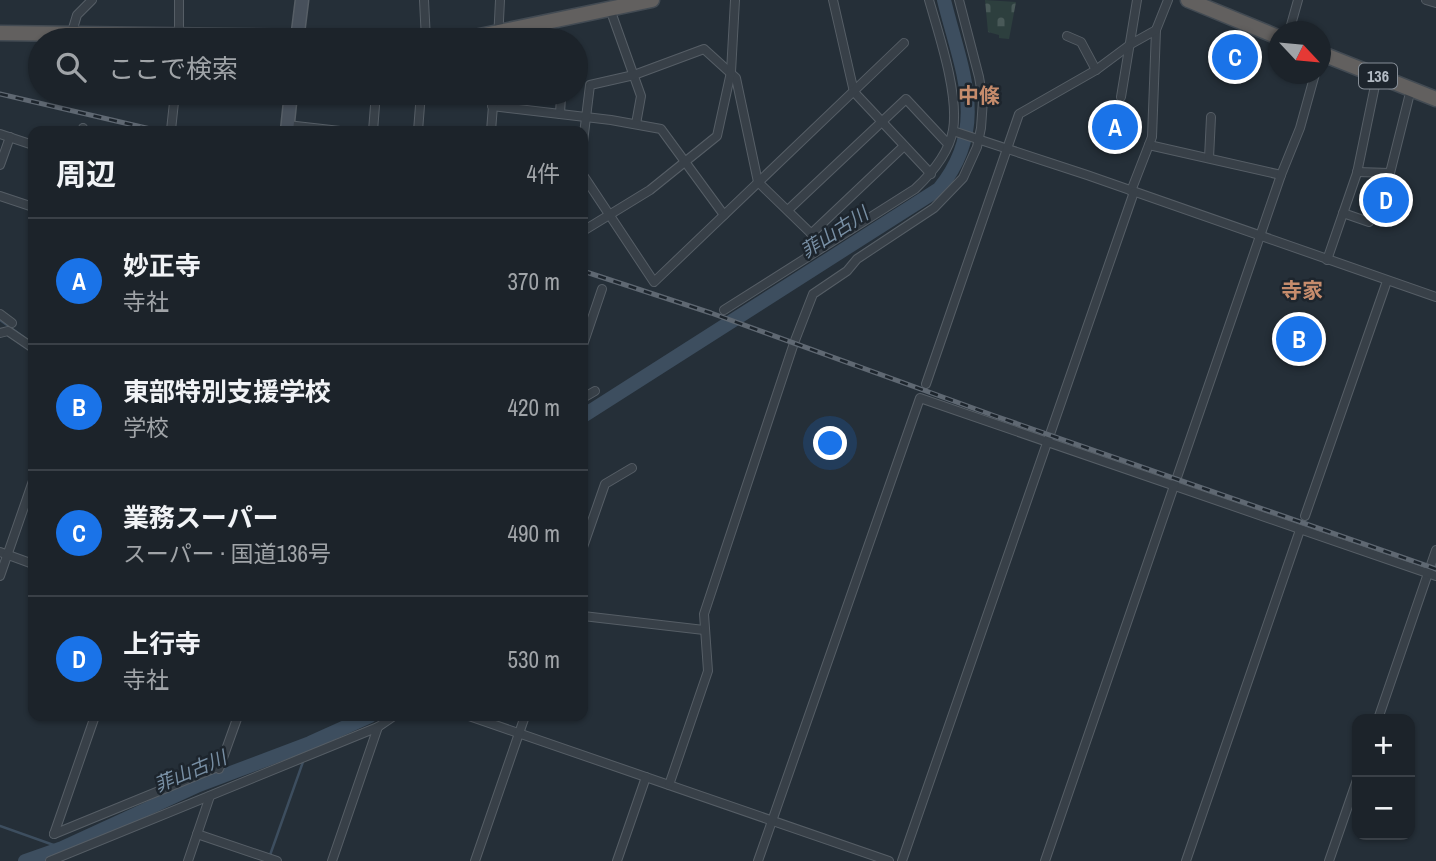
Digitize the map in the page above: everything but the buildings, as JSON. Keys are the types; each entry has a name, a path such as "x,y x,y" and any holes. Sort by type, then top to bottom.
{"highway":[{"path":"551,28 610,9 652,0"},
{"path":"1188,0 1268,33"},
{"path":"0,33 28,34"},
{"name":"136","path":"1331,58 1436,99"}],"main road":[{"path":"299,28 302,0"},
{"path":"287,126 290,105"}],"street":[{"path":"73,28 77,15 92,0"},
{"path":"179,0 179,28"},
{"path":"424,0 425,28"},
{"path":"498,28 500,0"},
{"path":"588,228 650,190 716,136 731,72 735,0"},
{"path":"833,0 854,92 931,174"},
{"path":"724,310 915,189 931,174 954,132 953,94 929,0"},
{"path":"669,785 708,671 704,614 793,343 813,294 847,271 857,259 934,208 950,193 963,178 978,138 983,100 959,0"},
{"path":"1121,97 1137,0"},
{"path":"902,861 1152,137 1156,30 1168,0"},
{"path":"1292,21 1298,0"},
{"path":"1426,0 1436,3"},
{"path":"610,9 641,99 636,124"},
{"path":"926,384 1018,114 1096,70 1128,46 1156,30"},
{"path":"1066,36 1081,42 1096,70"},
{"path":"588,183 654,282 904,43"},
{"path":"586,126 590,85 634,75 704,49 736,78 758,182 824,246"},
{"path":"1327,260 1357,172 1377,76"},
{"path":"1045,861 1281,175 1300,128 1312,84"},
{"path":"1357,172 1390,173 1411,89"},
{"path":"788,210 906,99 948,144"},
{"path":"172,126 174,105"},
{"path":"373,126 375,105"},
{"path":"418,126 420,105"},
{"path":"560,114 561,105"},
{"path":"491,126 492,106 661,129 724,215"},
{"path":"1209,158 1211,117"},
{"path":"954,132 1133,191 1436,297"},
{"path":"0,134 28,143"},
{"path":"0,164 10,137"},
{"path":"1149,145 1281,175"},
{"path":"811,234 904,146"},
{"path":"0,196 28,205"},
{"path":"1343,213 1368,222"},
{"path":"1305,516 1387,281"},
{"path":"588,330 602,289"},
{"path":"0,314 12,323"},
{"path":"0,333 8,331 28,345"},
{"path":"588,395 595,391"},
{"path":"758,861 920,398 1432,575"},
{"path":"588,533 605,484 632,468"},
{"path":"0,576 4,554 28,494"},
{"path":"1186,861 1300,530"},
{"path":"1380,714 1432,575 1436,550"},
{"path":"4,554 28,562"},
{"path":"588,617 704,630"},
{"path":"93,721 54,834 219,769 236,721"},
{"path":"50,861 378,727 387,721"},
{"path":"484,721 889,861"},
{"path":"474,861 523,721"},
{"path":"332,861 378,727"},
{"path":"617,861 646,777"},
{"path":"1329,861 1352,794"},
{"path":"188,861 210,796"},
{"path":"197,834 276,861"}],"green space":[{"path":"985,0 1016,2 1009,39 999,38 999,35 988,32"}],"waterway":[{"name":"菲山古川","path":"588,413 939,189 955,166 964,143 967,120 963,74 944,0"},
{"path":"0,320 28,340"},
{"name":"菲山古川","path":"25,861 62,848 199,785 310,743 359,721"},
{"name":"菲山古川","path":"306,752 310,743"},
{"path":"269,858 304,759"},
{"path":"0,826 62,848"}],"railway":[{"path":"0,94 28,101"},
{"path":"47,105 138,126"},
{"path":"588,273 711,313 995,416 1436,569"}],"place":[{"name":"業務スーパー","path":"1235,57"},
{"name":"妙正寺","path":"1115,127"},
{"name":"上行寺","path":"1386,200"},
{"name":"東部特別支援学校","path":"1299,339"}],"district":[{"name":"中條","path":"979,95"},
{"name":"寺家","path":"1302,290"}]}
